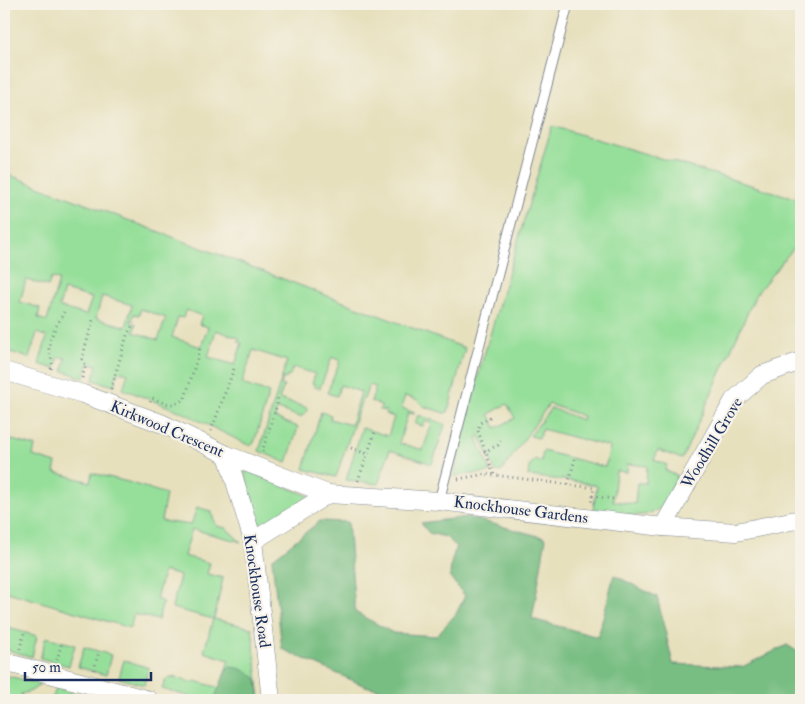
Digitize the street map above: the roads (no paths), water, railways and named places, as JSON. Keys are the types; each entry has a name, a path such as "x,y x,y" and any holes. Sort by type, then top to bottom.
{"street":[{"name":"Woodhill Grove","path":"663,527 734,400 762,375 801,361"},
{"name":"Kirkwood Crescent","path":"4,371 78,393 145,417 227,455 328,494"},
{"name":"Knockhouse Road","path":"227,455 253,541 271,700"},
{"name":"Knockhouse Gardens","path":"328,494 353,496 441,493 589,519 736,532 801,520"},
{"path":"253,541 328,494"},
{"path":"4,662 149,700"}],"lane":[{"path":"441,493 568,4"}]}
